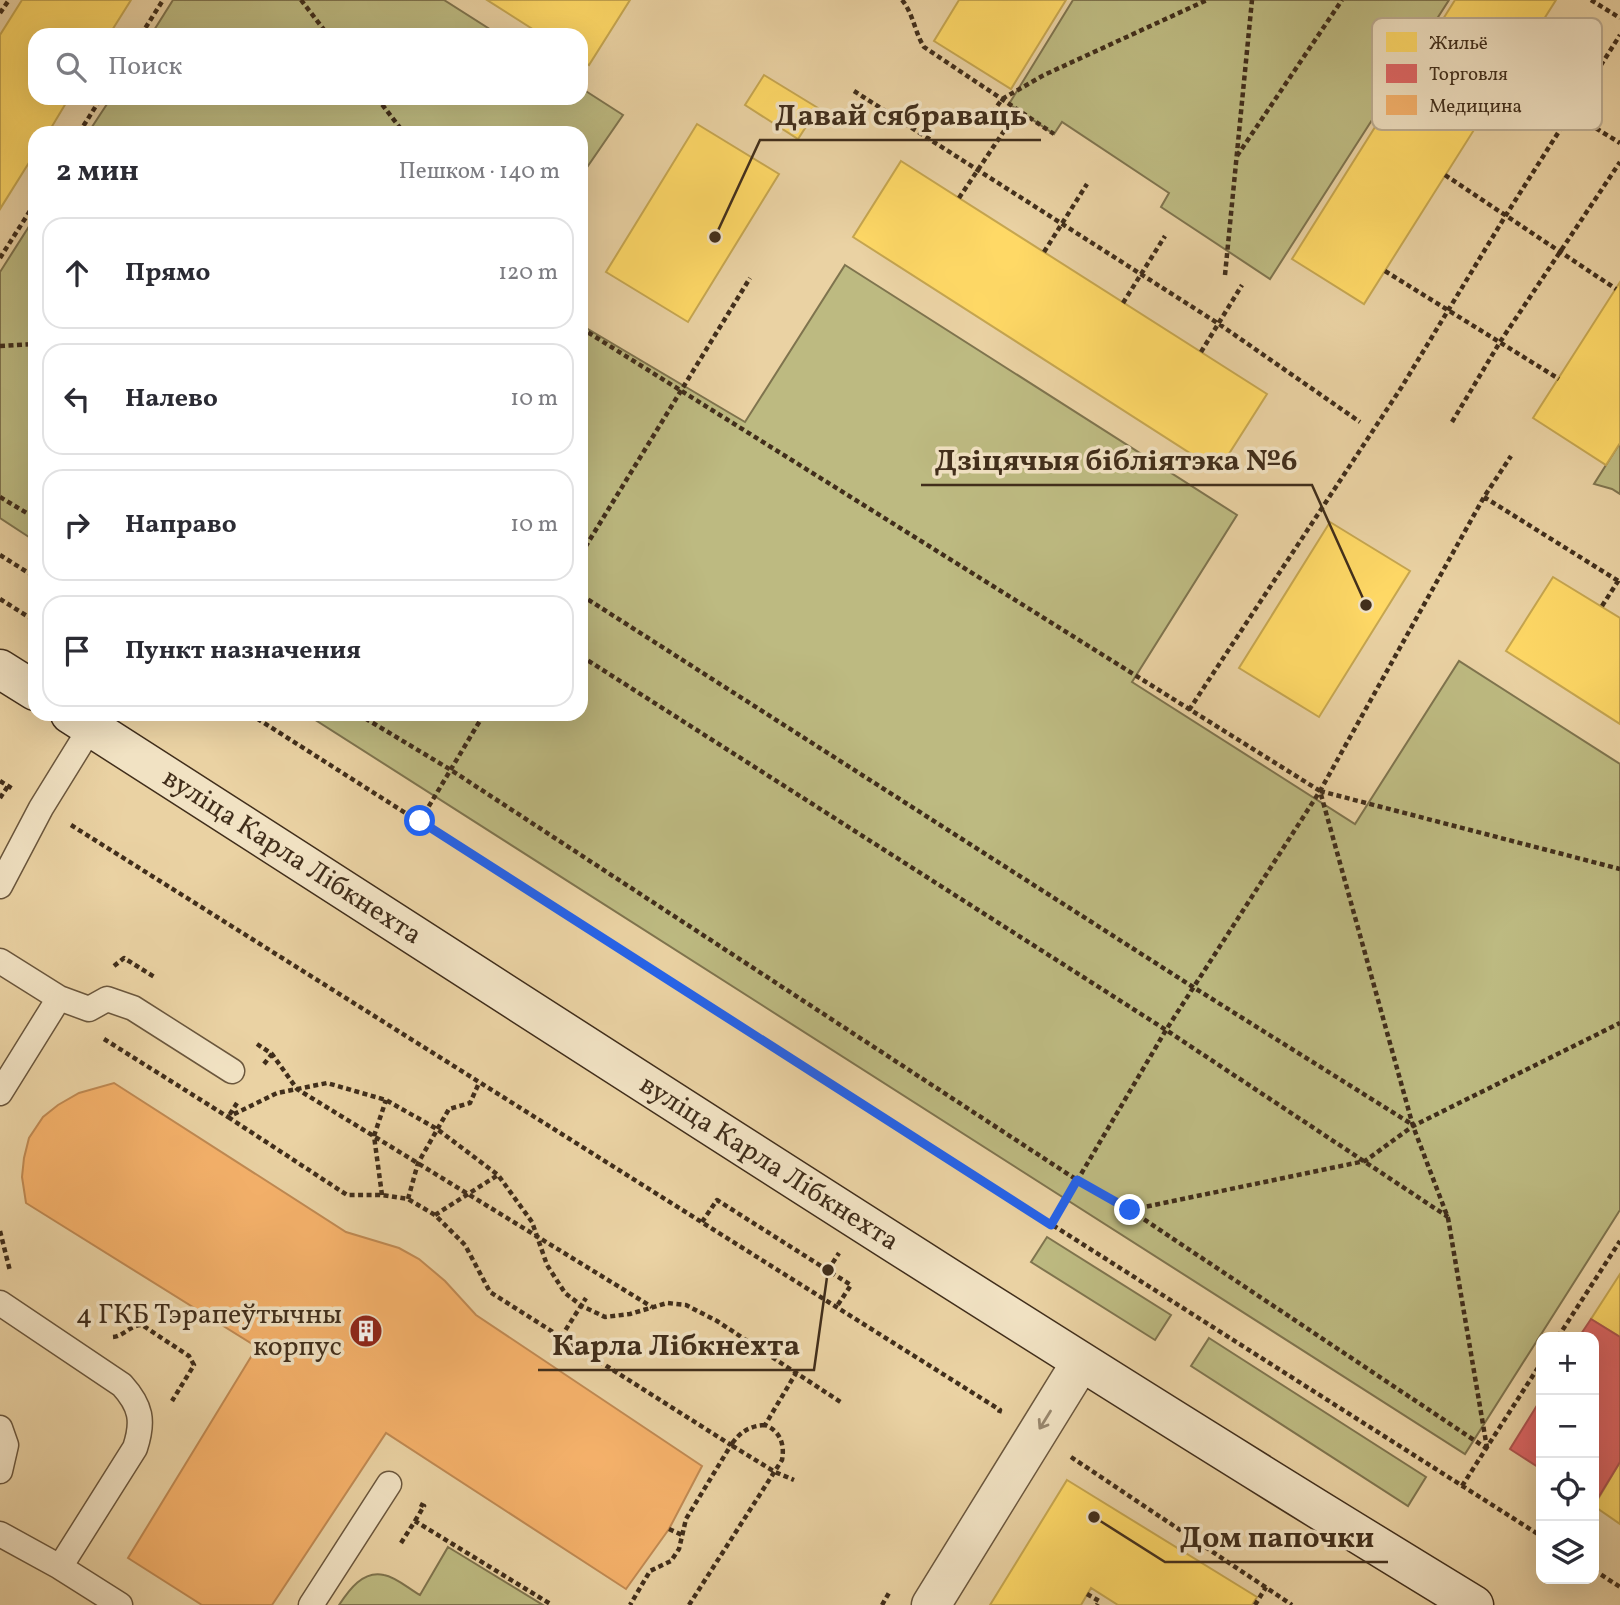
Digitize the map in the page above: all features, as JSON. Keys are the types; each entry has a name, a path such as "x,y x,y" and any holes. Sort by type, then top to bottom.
{"main road":[{"path":"0,669 28,687"},
{"name":"вуліца Карла Лібкнехта","path":"80,721 1081,1362 1474,1605"},
{"path":"931,1605 1081,1362"}],"lane":[{"path":"0,886 41,808 80,721"},
{"path":"0,961 59,998 89,1009 107,999 134,1008 232,1071"},
{"path":"0,1093 59,998"},
{"path":"0,1303 122,1385 139,1410 141,1429 135,1448 60,1567"},
{"path":"0,1428 6,1445 0,1471"},
{"path":"311,1605 389,1484"},
{"path":"0,1535 60,1567 120,1605"}],"path":[{"path":"0,13 9,0"},
{"path":"145,28 163,0"},
{"path":"301,0 323,28"},
{"path":"902,0 924,47 1054,134"},
{"path":"988,120 1002,99 1044,75 1207,0"},
{"path":"1225,275 1252,0"},
{"path":"1236,158 1342,0"},
{"path":"1591,0 1598,2 1620,19"},
{"path":"1602,63 1620,35"},
{"path":"854,91 1219,324 1360,422"},
{"path":"84,126 97,105"},
{"path":"382,105 399,126"},
{"path":"1189,710 1401,388 1559,130"},
{"path":"1597,130 1620,144"},
{"path":"958,198 1004,131"},
{"path":"1452,422 1500,342 1620,162"},
{"path":"1445,175 1616,289"},
{"path":"1044,252 1087,184"},
{"path":"0,258 28,214"},
{"path":"1123,303 1165,236"},
{"path":"1385,271 1559,379"},
{"path":"588,543 750,278"},
{"path":"1201,352 1242,285"},
{"path":"588,332 1320,791 1620,869"},
{"path":"0,346 28,344"},
{"path":"1051,1225 1166,1030 1320,791 1483,497 1511,456"},
{"path":"0,497 28,514"},
{"path":"1483,497 1619,580 1602,606"},
{"path":"0,555 28,573"},
{"path":"0,599 28,617"},
{"path":"588,599 1413,1126"},
{"path":"588,660 1166,1030 1448,1217"},
{"path":"261,721 1536,1533"},
{"path":"370,721 451,770 1077,1180 1130,1210 1487,1448"},
{"path":"420,821 480,721"},
{"path":"0,781 1000,1410"},
{"path":"0,798 8,786"},
{"path":"1320,791 1413,1126 1448,1217 1487,1448"},
{"path":"1130,1210 1365,1161 1413,1126 1620,1023"},
{"path":"96,1038 107,1040 347,1195 382,1195 408,1199 435,1215 465,1245 490,1292 775,1472 794,1480"},
{"path":"257,1075 272,1054 297,1089 652,1307"},
{"path":"228,1117 277,1093 327,1083 386,1100 437,1129 499,1175 532,1222 547,1265 565,1293 582,1306 605,1317 630,1314 667,1303 686,1305 718,1321 842,1403"},
{"path":"408,1199 418,1163 449,1109 470,1102 479,1083"},
{"path":"228,1117 242,1096"},
{"path":"382,1195 374,1136 386,1100"},
{"path":"435,1215 499,1175"},
{"path":"702,1222 717,1200 851,1285 837,1306"},
{"path":"0,1231 10,1275"},
{"path":"1561,1332 1620,1241"},
{"path":"561,1337 586,1298"},
{"path":"1462,1486 1536,1371"},
{"path":"765,1425 796,1373"},
{"path":"630,1605 650,1571 671,1561 679,1549 686,1519 737,1436 747,1429 765,1425 773,1428 784,1449 782,1460 689,1605"},
{"path":"1063,1467 1070,1456 1292,1605"},
{"path":"401,1543 415,1521 552,1605"},
{"path":"669,1528 682,1535"},
{"path":"1599,1573 1620,1587"},
{"path":"1255,1605 1266,1587"},
{"path":"1087,1594 1099,1601 1097,1605"}],"shaded area":[{"path":"173,0 444,0 488,28 155,28"},
{"path":"1073,0 1449,0 1437,18 1372,18 1372,120 1270,279 1161,207 1169,193 1062,122 1054,134 1009,104"},
{"path":"588,92 623,115 588,166 588,126 93,126 106,105 588,105"},
{"path":"28,228 28,536 0,518 0,272"},
{"path":"845,265 1237,515 1132,682 1355,824 1459,661 1620,764 1620,1210 1542,1332 1536,1332 1536,1342 1465,1454 317,721 588,721 588,329 745,422"},
{"path":"1620,443 1620,494 1594,484"},
{"path":"1047,1237 1171,1315 1155,1340 1031,1262"},
{"path":"1209,1338 1426,1477 1408,1506 1191,1366"},
{"path":"448,1547 543,1605 339,1605 357,1582 376,1574 393,1578 420,1595"}],"building: Жильё":[{"path":"22,0 131,0 113,28 28,28 28,105 65,105 52,126 28,126 28,164 0,209 0,35"},
{"path":"487,0 630,0 589,65 588,28 531,28"},
{"path":"959,0 1066,0 1011,89 934,41"},
{"path":"1455,0 1556,0 1545,18 1444,18"},
{"path":"764,75 818,108 798,139 745,105"},
{"path":"697,124 779,174 688,322 606,272"},
{"path":"1373,130 1474,130 1364,304 1292,259"},
{"path":"901,161 1267,394 1218,471 853,237"},
{"path":"1620,282 1620,443 1606,465 1533,418"},
{"path":"1330,522 1410,571 1319,717 1239,668"},
{"path":"1553,577 1620,618 1620,724 1506,651"},
{"path":"1620,1274 1620,1337 1591,1319"},
{"path":"1620,1462 1620,1524 1599,1509 1599,1498"},
{"path":"1067,1480 1257,1597 1252,1605 1118,1605 1091,1588 1081,1605 990,1605"}],"building: Торговля":[{"path":"1591,1319 1620,1337 1620,1462 1599,1496 1599,1332 1582,1332"},
{"path":"1536,1407 1536,1466 1510,1449"}],"building: Медицина":[{"name":"4 ГКБ Тэрапеўтычны корпус","path":"114,1083 346,1232 399,1248 419,1259 445,1281 476,1315 702,1466 669,1529 626,1589 386,1433 272,1605 202,1605 128,1558 257,1347 26,1203 22,1177 24,1158 29,1138 43,1117 79,1093"}],"place":[{"name":"Давай сябраваць","path":"715,237"},
{"name":"Дзіцячыя бібліятэка №6","path":"1366,605"},
{"name":"Карла Лібкнехта","path":"828,1270"},
{"name":"4 ГКБ Тэрапеўтычны корпус","path":"366,1331"},
{"name":"Дом папочки","path":"1094,1517"}],"route":[{"path":"420,821 1051,1225 1077,1180 1130,1210"}]}
